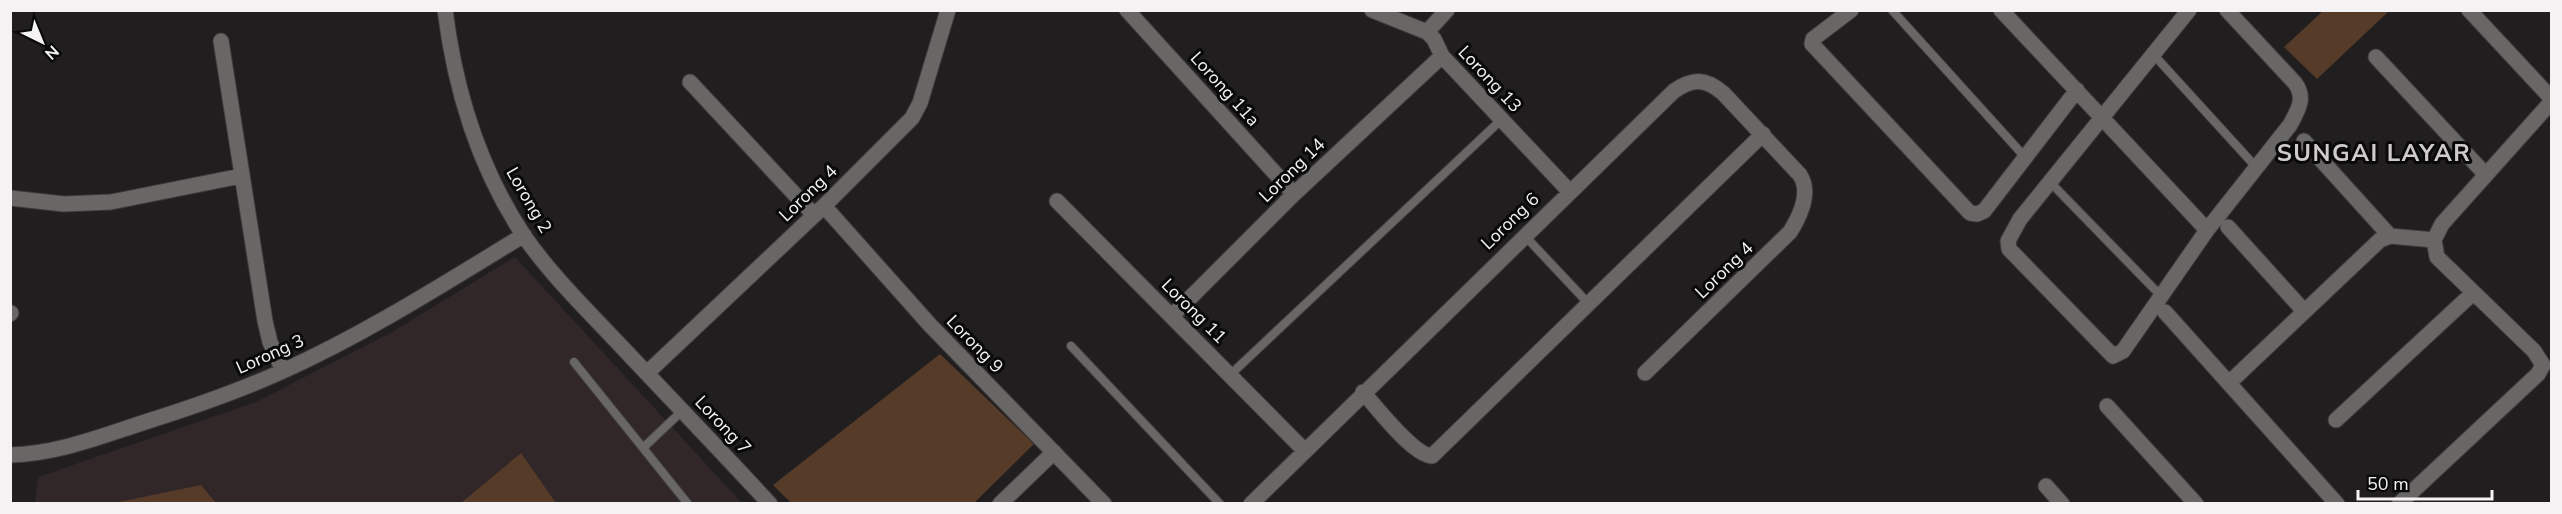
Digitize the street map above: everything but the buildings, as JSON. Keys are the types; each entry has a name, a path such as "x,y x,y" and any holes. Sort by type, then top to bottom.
{"street":[{"name":"Lorong 2","path":"445,10 459,94 489,170 524,235 577,299 647,373"},
{"name":"Lorong 4","path":"647,373 819,211 917,111 948,10"},
{"name":"Lorong 11a","path":"1126,10 1294,194"},
{"path":"1372,10 1428,32 1447,10"},
{"path":"1851,10 1813,39 1812,44 1970,213 1977,214 1984,211 2076,90"},
{"path":"2001,10 2207,230"},
{"path":"2189,10 2049,181 2015,227 2008,241 2009,249 2113,356 2123,351 2207,230 2294,117 2302,99 2301,90 2227,10"},
{"path":"2399,504 2547,363 2437,257 2434,240 2442,224 2552,100 2469,10"},
{"name":"Lorong 13","path":"1428,32 1442,56 1569,191"},
{"path":"221,41 265,321 273,350 283,371"},
{"name":"Lorong 14","path":"1172,316 1294,194 1442,56"},
{"path":"2376,57 2486,175"},
{"name":"Lorong 6","path":"1251,504 1569,191 1674,91 1687,82 1700,80 1711,83 1763,134 1804,181"},
{"name":"Lorong 9","path":"690,82 1104,504"},
{"path":"1363,392 1408,441 1425,456 1432,456 1763,134"},
{"path":"2304,141 2390,236"},
{"path":"10,198 64,204 111,202 241,176"},
{"name":"Lorong 4","path":"1645,374 1790,232 1801,213 1804,181"},
{"name":"Lorong 11","path":"1057,201 1304,450"},
{"path":"2228,227 2304,311"},
{"name":"Lorong 3","path":"10,455 40,452 85,442 190,408 283,371 408,306 524,235"},
{"path":"2229,383 2370,248 2390,236 2434,240"},
{"path":"2336,420 2473,293"},
{"path":"2165,312 2337,504"},
{"name":"Lorong 7","path":"647,373 770,504"},
{"path":"2107,406 2196,504"},
{"path":"1000,504 1053,452"},
{"path":"2046,486 2062,504"}],"lane":[{"path":"1892,10 2024,156"},
{"path":"2152,54 2256,167"},
{"path":"1230,375 1501,120"},
{"path":"2049,181 2161,296"},
{"path":"1524,235 1588,303"},
{"path":"1071,346 1220,504"},
{"path":"574,363 688,504"},
{"path":"644,447 683,410"}],"shaded area":[{"path":"2323,11 2389,11 2317,79 2284,47"},
{"path":"515,257 742,503 35,504 38,477 256,402 392,332"},
{"path":"940,354 1034,444 974,503 791,503 773,485"},
{"path":"521,453 556,503 461,503"},
{"path":"201,485 216,503 114,503"}],"district":[{"name":"SUNGAI LAYAR","path":"2374,153"}]}
